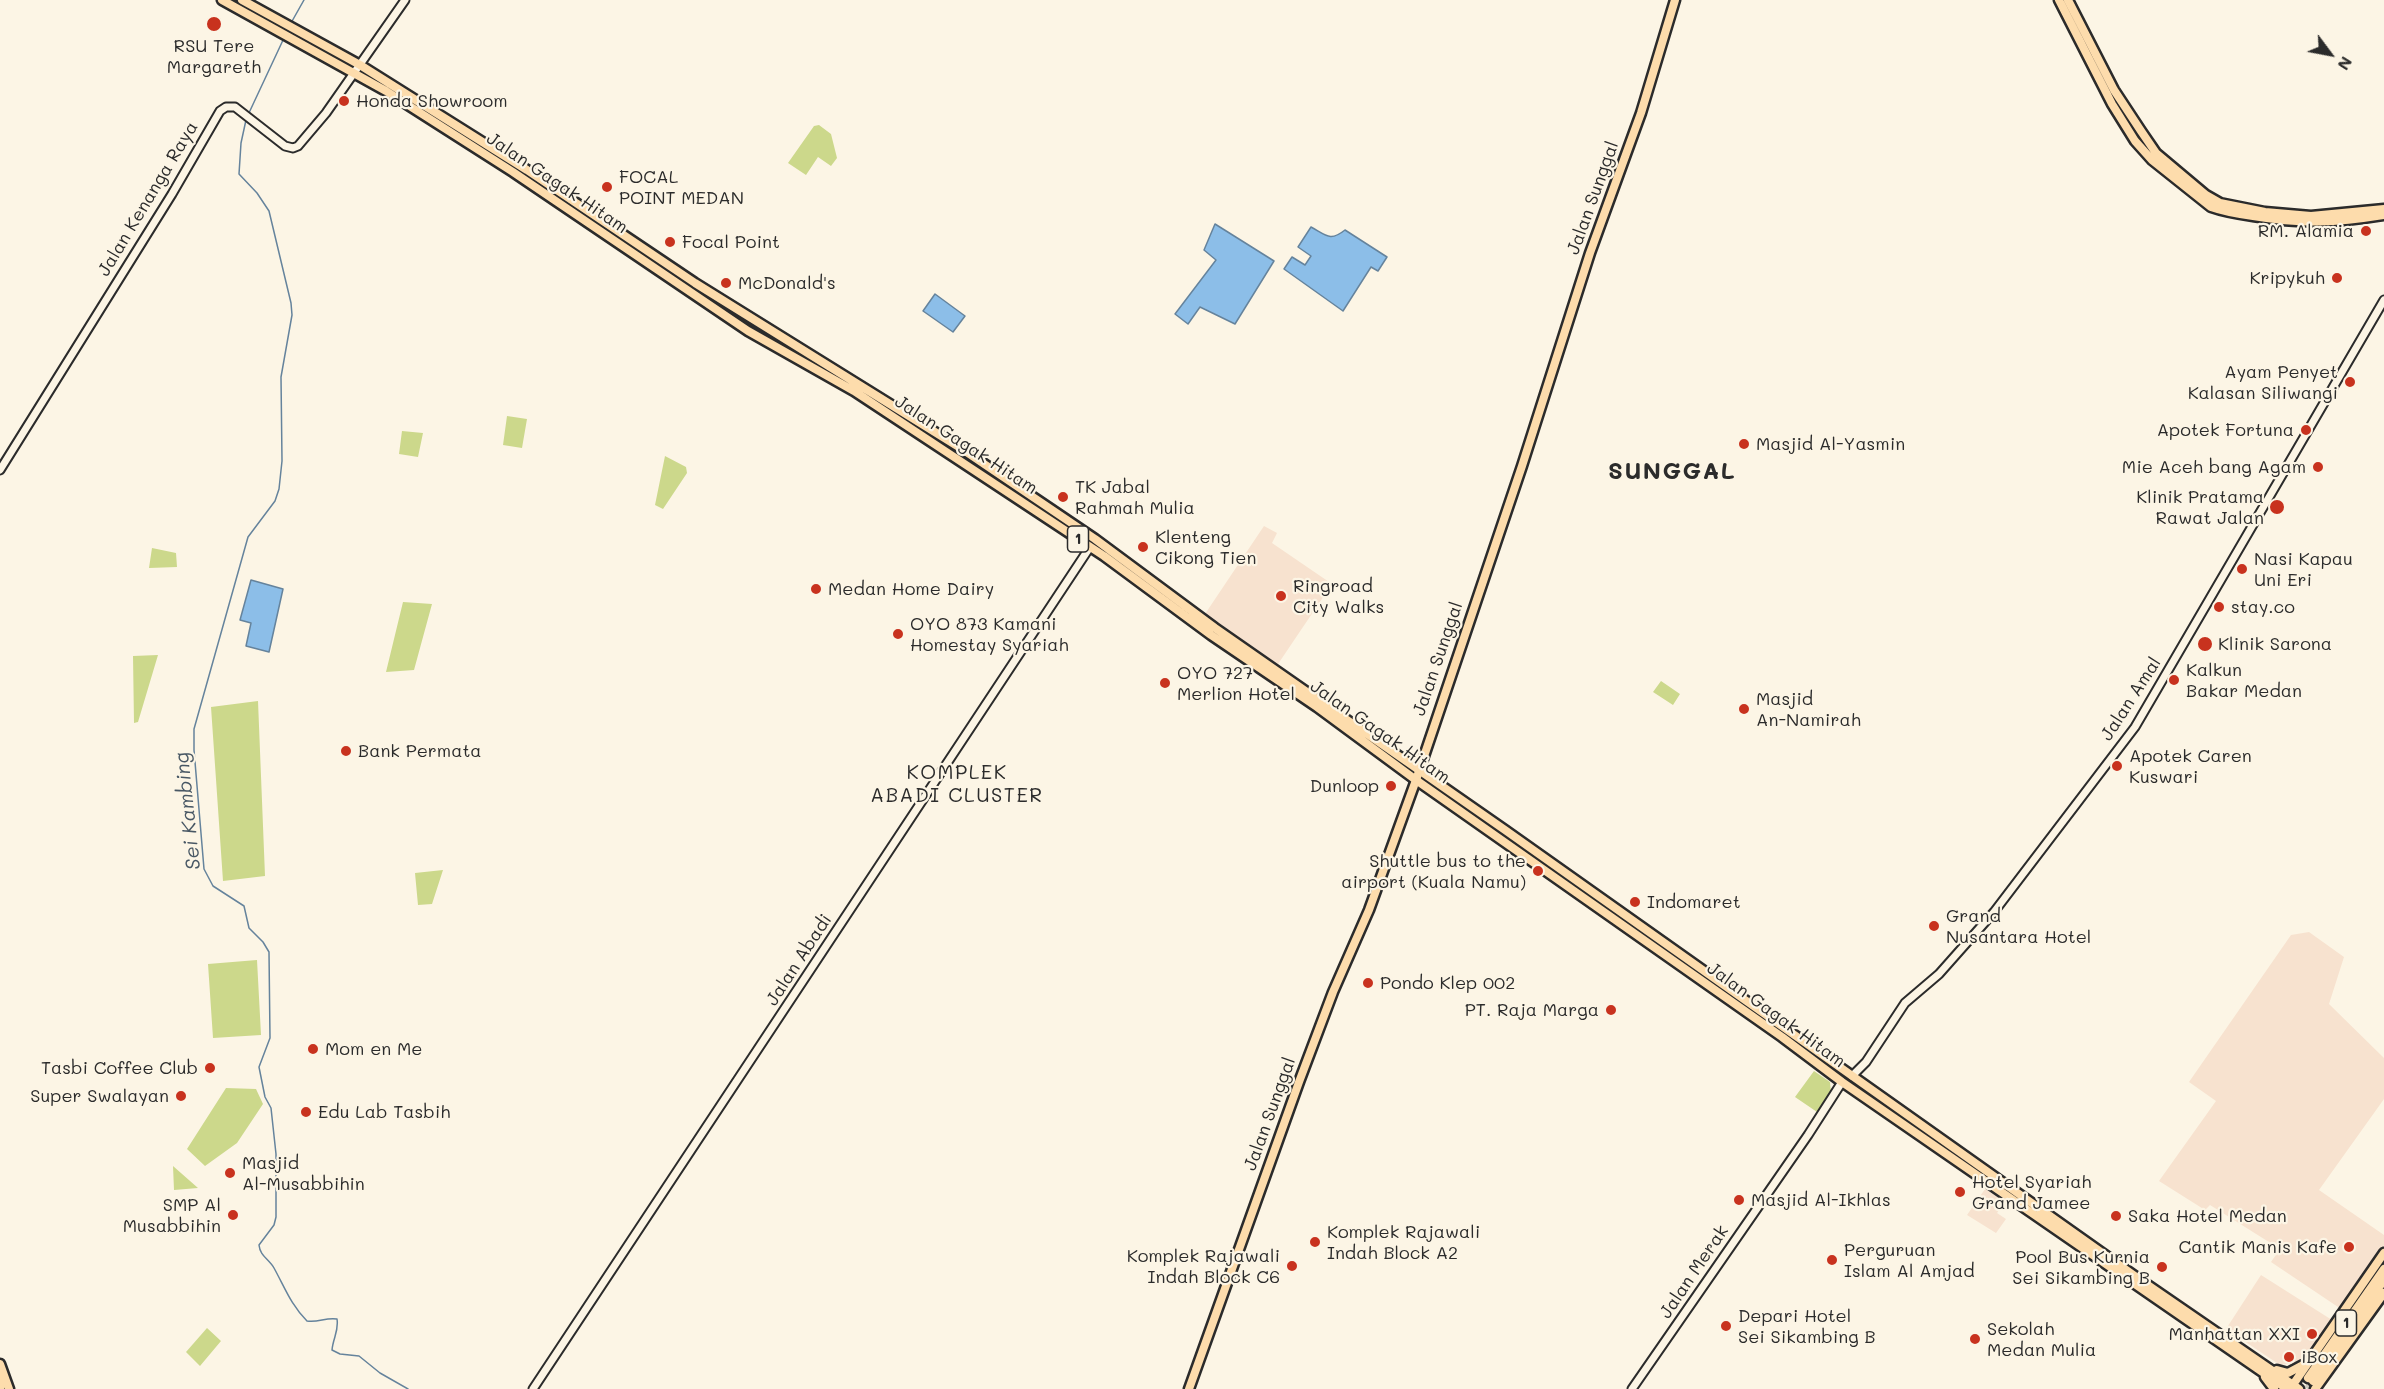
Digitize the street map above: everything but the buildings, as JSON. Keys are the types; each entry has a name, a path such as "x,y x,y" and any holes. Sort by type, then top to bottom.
{"main road":[{"name":"Jalan Gagak Hitam","path":"222,0 275,23"},
{"name":"Jalan Gagak Hitam","path":"242,0 275,23 357,69 959,447 1095,539 1160,593"},
{"name":"Jalan Sunggal","path":"1189,1389 1299,1082 1333,992 1369,910 1418,776 1590,254 1641,114 1675,0"},
{"path":"2059,0 2117,112 2136,141 2152,160 2211,207 2222,211 2318,223 2384,215"},
{"path":"2068,0 2114,90 2156,153 2206,195 2220,203 2265,215 2311,216 2384,209"},
{"name":"Jalan Gagak Hitam","path":"513,167 748,331 854,391 1160,593 1684,963 1852,1076 2017,1198"},
{"name":"Jalan Gagak Hitam","path":"1684,963 1842,1082 2139,1279 2292,1388"},
{"name":"1","path":"2292,1388 2384,1254"},
{"name":"1","path":"2312,1383 2384,1269"},
{"name":"1","path":"2312,1383 2384,1280"},
{"name":"1","path":"2312,1383 2331,1368 2384,1293"},
{"path":"2261,1367 2288,1373 2301,1368 2311,1358"},
{"path":"0,1364 6,1389"},
{"path":"2261,1367 2274,1389"},
{"path":"2322,1389 2331,1368"},
{"path":"0,1379 6,1389"}],"street":[{"path":"357,69 405,0"},
{"name":"Jalan Kenanga Raya","path":"0,470 172,194 215,117 226,106 232,106 285,146 293,148 298,146 326,113 357,69"},
{"name":"Jalan Amal","path":"1852,1076 1866,1062 1905,1003 1941,971 2011,891 2135,727 2384,300"},
{"name":"Jalan Abadi","path":"532,1389 1090,546"},
{"name":"Jalan Merak","path":"1632,1389 1805,1141 1842,1082"}],"shaded area":[{"path":"1264,526 1277,533 1272,543 1332,584 1276,667 1203,617"},
{"path":"2309,932 2344,957 2329,1004 2384,1058 2384,1099 2319,1190 2384,1235 2384,1245 2341,1309 2271,1262 2280,1249 2210,1205 2205,1210 2159,1181 2216,1101 2189,1082 2291,935"},
{"path":"1985,1189 2005,1202 1997,1213 2006,1219 1996,1233 1967,1215"},
{"path":"2261,1275 2332,1320 2303,1362 2280,1365 2226,1329"}],"green space":[{"path":"819,125 831,134 837,158 831,166 818,157 806,175 788,163 814,126"},
{"path":"507,416 527,419 522,448 503,445"},
{"path":"402,431 423,433 418,457 399,454"},
{"path":"665,456 686,467 687,473 663,509 655,505"},
{"path":"152,548 176,553 177,567 149,568"},
{"path":"403,602 432,604 414,670 386,672"},
{"path":"158,655 138,722 134,723 133,656"},
{"path":"1661,681 1680,694 1673,705 1653,692"},
{"path":"258,701 265,876 223,881 211,707"},
{"path":"443,870 432,904 418,905 415,873"},
{"path":"257,960 261,1035 213,1038 208,964"},
{"path":"1814,1071 1830,1082 1831,1093 1817,1112 1795,1097"},
{"path":"226,1088 256,1089 263,1104 237,1143 205,1166 187,1149"},
{"path":"173,1166 198,1188 174,1190"},
{"path":"207,1328 221,1341 200,1366 186,1352"}],"water":[{"path":"1215,224 1274,261 1235,324 1200,307 1188,324 1175,314 1216,260 1204,250"},
{"path":"1311,227 1328,236 1335,236 1345,230 1387,257 1378,271 1371,267 1343,311 1284,269 1292,257 1305,265 1311,256 1298,247"},
{"path":"935,294 965,316 953,332 923,311"},
{"path":"251,580 283,589 269,652 246,646 251,623 240,620"}],"waterway":[{"name":"Sei Kambing","path":"291,23 304,0"},
{"name":"Sei Kambing","path":"248,115 284,38"},
{"name":"Sei Kambing","path":"246,120 241,143 239,174 257,193 269,211 292,315 281,377 282,461 279,489 275,501 248,537 194,729 204,869 213,886 244,906 249,928 269,952 270,1038 259,1067 265,1097 271,1108 276,1154 276,1217 274,1225 259,1245 260,1249 274,1268 292,1302 307,1321 337,1319 332,1350 340,1354 359,1356 380,1373 408,1389"}],"tunnel":[{"path":"2308,1389 2313,1381"}],"place":[{"name":"RSU Tere Margareth","path":"214,24"},
{"name":"Honda Showroom","path":"344,101"},
{"name":"FOCAL POINT MEDAN","path":"607,187"},
{"name":"RM. Alamia","path":"2366,231"},
{"name":"Focal Point","path":"670,242"},
{"name":"Kripykuh","path":"2337,278"},
{"name":"McDonald's","path":"726,283"},
{"name":"Ayam Penyet Kalasan Siliwangi","path":"2350,382"},
{"name":"Apotek Fortuna","path":"2306,430"},
{"name":"Masjid Al-Yasmin","path":"1744,444"},
{"name":"Mie Aceh bang Agam","path":"2318,467"},
{"name":"TK Jabal Rahmah Mulia","path":"1063,497"},
{"name":"Klinik Pratama Rawat Jalan","path":"2277,507"},
{"name":"Klenteng Cikong Tien","path":"1143,547"},
{"name":"Nasi Kapau Uni Eri","path":"2242,569"},
{"name":"Medan Home Dairy","path":"816,589"},
{"name":"Ringroad City Walks","path":"1281,596"},
{"name":"stay.co","path":"2219,607"},
{"name":"OYO 873 Kamani Homestay Syariah","path":"898,634"},
{"name":"Klinik Sarona","path":"2205,644"},
{"name":"Kalkun Bakar Medan","path":"2174,680"},
{"name":"OYO 727 Merlion Hotel","path":"1165,683"},
{"name":"Masjid An-Namirah","path":"1744,709"},
{"name":"Bank Permata","path":"346,751"},
{"name":"Apotek Caren Kuswari","path":"2117,766"},
{"name":"Dunloop","path":"1391,786"},
{"name":"Shuttle bus to the airport (Kuala Namu)","path":"1538,871"},
{"name":"Indomaret","path":"1635,902"},
{"name":"Grand Nusantara Hotel","path":"1934,926"},
{"name":"Pondo Klep 002","path":"1368,983"},
{"name":"PT. Raja Marga","path":"1611,1010"},
{"name":"Mom en Me","path":"313,1049"},
{"name":"Tasbi Coffee Club","path":"210,1068"},
{"name":"Super Swalayan","path":"181,1096"},
{"name":"Edu Lab Tasbih","path":"306,1112"},
{"name":"Masjid Al-Musabbihin","path":"230,1173"},
{"name":"Hotel Syariah Grand Jamee","path":"1960,1192"},
{"name":"Masjid Al-Ikhlas","path":"1739,1200"},
{"name":"SMP Al Musabbihin","path":"233,1215"},
{"name":"Saka Hotel Medan","path":"2116,1216"},
{"name":"Komplek Rajawali Indah Block A2","path":"1315,1242"},
{"name":"Cantik Manis Kafe","path":"2349,1247"},
{"name":"Perguruan Islam Al Amjad","path":"1832,1260"},
{"name":"Komplek Rajawali Indah Block C6","path":"1292,1266"},
{"name":"Pool Bus Kurnia Sei Sikambing B","path":"2162,1267"},
{"name":"Depari Hotel Sei Sikambing B","path":"1726,1326"},
{"name":"Manhattan XXI","path":"2312,1334"},
{"name":"Sekolah Medan Mulia","path":"1975,1339"},
{"name":"iBox","path":"2289,1357"}],"district":[{"name":"SUNGGAL","path":"1672,472"},
{"name":"KOMPLEK ABADI CLUSTER","path":"957,784"}]}
